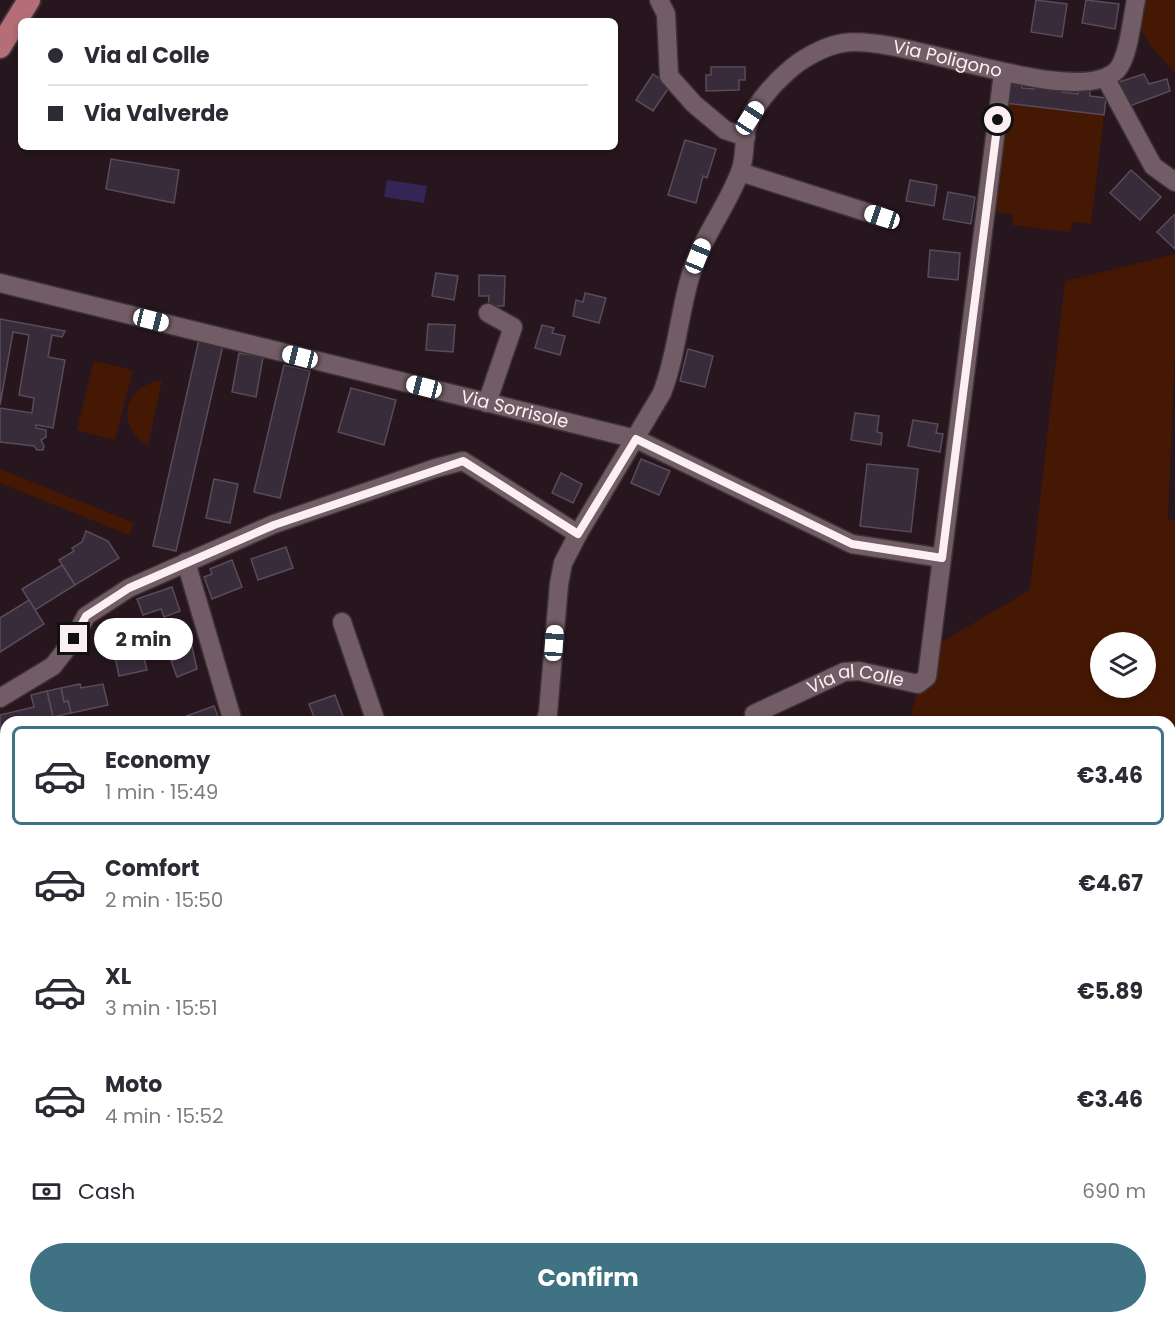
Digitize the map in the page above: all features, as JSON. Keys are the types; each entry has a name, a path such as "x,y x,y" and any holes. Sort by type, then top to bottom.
{"main road":[{"path":"0,47 29,0"}],"street":[{"path":"659,0 666,14 669,75 694,104 725,130 746,137"},
{"path":"1136,0 1125,53 1119,68 1106,79 1154,166 1175,182"},
{"name":"Via Poligono","path":"546,716 563,562 662,393 671,370 691,274 706,238 740,172 750,118 764,97 787,72 820,50 842,43 871,42 1003,73 1085,82 1106,79"},
{"name":"Via al Colle","path":"754,714 844,672 859,671 918,684 927,677 1003,73"},
{"path":"740,172 882,217"},
{"name":"Via Sorrisole","path":"0,283 636,439 852,544 942,558"},
{"path":"487,403 513,327 488,313"},
{"path":"0,698 53,666 74,639 86,616 106,601 186,562 274,525 463,461 578,534"},
{"path":"186,562 231,716"},
{"path":"342,622 374,716"}],"shaded area":[{"path":"1142,0 1175,0 1175,73 1152,47 1140,29"},
{"path":"1008,79 1022,88 1034,89 1035,83 1063,86 1062,92 1077,94 1079,88 1090,89 1090,96 1106,98 1091,224 1072,222 1071,232 1012,225 1013,214 992,211"},
{"path":"387,180 427,186 424,203 384,197"},
{"path":"1175,254 1175,351 1168,518 1175,521 1175,716 911,716 918,689 938,644 1030,590 1065,281"},
{"path":"94,361 133,370 115,440 77,430"},
{"path":"162,380 148,446 131,428 128,407 139,390"},
{"path":"0,469 134,523 129,535 0,483"}],"building":[{"path":"1036,0 1067,4 1062,37 1031,32"},
{"path":"1086,0 1119,4 1115,29 1082,23"},
{"path":"711,67 745,67 745,80 739,80 739,90 706,91 706,75 711,75"},
{"path":"653,74 670,86 653,111 636,100"},
{"path":"1144,74 1149,84 1167,79 1170,91 1127,107 1116,83"},
{"path":"1008,79 1022,81 1022,88 1034,89 1035,83 1063,86 1062,92 1078,94 1079,88 1090,89 1090,96 1106,98 1104,115 1005,103"},
{"path":"685,140 716,149 707,178 703,176 696,203 668,195"},
{"path":"111,159 179,170 174,203 106,189"},
{"path":"1131,170 1161,197 1140,220 1110,193"},
{"path":"910,180 937,185 934,206 906,201"},
{"path":"948,192 975,197 971,224 943,219"},
{"path":"1175,214 1175,249 1157,232"},
{"path":"930,250 960,253 958,280 928,277"},
{"path":"436,273 458,276 454,300 432,296"},
{"path":"479,275 505,276 504,306 488,306 489,296 479,296"},
{"path":"585,293 606,298 599,323 573,316 576,300 583,302"},
{"path":"0,319 65,331 62,337 52,335 48,357 65,360 53,428 36,425 36,428 46,430 46,437 41,440 43,450 37,450 34,446 0,442 0,408 32,413 34,398 19,395 29,335 13,332 0,405"},
{"path":"428,324 455,325 453,352 426,350"},
{"path":"542,325 554,328 552,333 565,336 560,355 535,348"},
{"path":"199,339 223,345 176,551 153,546"},
{"path":"688,349 713,356 705,387 680,381"},
{"path":"239,353 263,357 256,397 232,392"},
{"path":"284,365 310,371 280,498 254,492"},
{"path":"351,388 396,400 384,445 338,432"},
{"path":"855,413 879,416 877,432 882,433 881,445 851,440"},
{"path":"913,420 938,424 936,433 943,434 940,452 908,446"},
{"path":"641,459 670,471 659,495 631,483"},
{"path":"867,464 918,469 911,532 860,526"},
{"path":"561,473 582,484 573,503 552,493"},
{"path":"214,479 238,484 230,523 206,518"},
{"path":"86,531 108,541 119,558 75,585 59,560 74,551 72,548 82,542"},
{"path":"286,547 293,568 258,580 251,559"},
{"path":"232,560 242,587 212,599 204,577 212,574 210,569"},
{"path":"62,565 75,585 35,610 22,589"},
{"path":"172,587 180,611 164,617 161,609 143,615 137,599"},
{"path":"29,600 44,624 0,652 0,618"},
{"path":"132,629 136,646 141,645 147,670 119,676 113,647 109,648 106,634"},
{"path":"190,638 197,669 177,677 171,661 177,659 172,645"},
{"path":"80,684 81,688 103,684 108,705 71,713 68,701 64,702 61,688"},
{"path":"61,688 64,702 68,701 71,713 53,716 47,691"},
{"path":"47,691 53,716 0,716 34,707 31,695"},
{"path":"335,695 343,716 314,716 309,704"},
{"path":"214,706 218,716 187,716"}],"route":[{"path":"74,639 86,616 129,588 274,525 436,468 463,461 578,534 636,439 852,544 942,558 998,120"}]}
